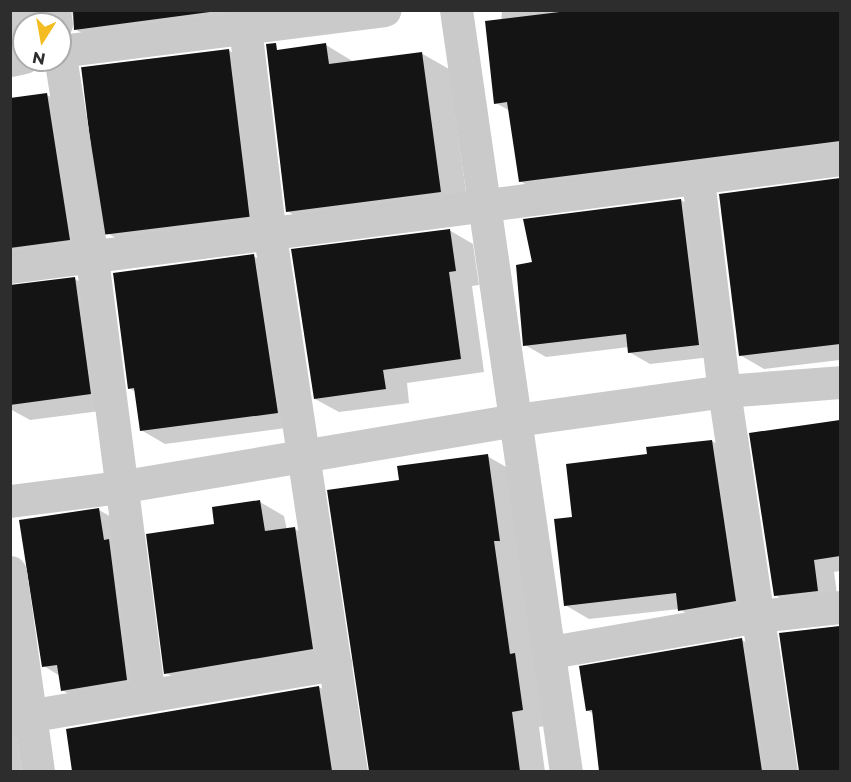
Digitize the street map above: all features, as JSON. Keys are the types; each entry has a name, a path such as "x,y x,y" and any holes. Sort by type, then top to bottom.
{"street":[{"path":"72,49 244,18 384,10"},
{"path":"456,10 551,652 566,771"},
{"path":"244,18 270,236 351,771"},
{"path":"63,72 92,259 119,487 148,693"},
{"path":"10,267 270,236 484,203 698,180 840,159"},
{"path":"698,180 724,391 781,771"},
{"path":"10,501 119,487 516,420 724,391 840,382"},
{"path":"10,572 20,717 38,771"},
{"path":"551,652 759,616 840,607"},
{"path":"20,717 148,693 335,664"}],"building":[{"path":"73,10 225,10 74,30"},
{"path":"576,10 840,10 840,141 519,182 507,102 494,104 485,21"},
{"path":"276,43 277,50 326,43 329,64 422,52 441,192 286,212 266,44"},
{"path":"229,49 250,217 102,235 81,67"},
{"path":"47,93 70,240 10,248 10,98"},
{"path":"840,178 840,344 739,356 719,194"},
{"path":"681,199 699,345 628,353 626,334 523,346 516,265 532,262 523,219"},
{"path":"450,229 456,271 449,272 461,359 383,370 386,389 314,399 291,249"},
{"path":"254,254 278,413 140,431 134,388 128,389 113,273"},
{"path":"75,277 91,394 10,405 10,285"},
{"path":"840,420 840,556 814,560 818,591 774,596 749,433"},
{"path":"712,440 736,601 678,611 676,593 564,606 554,519 572,517 566,464 647,454 646,447"},
{"path":"488,454 500,541 494,541 510,654 515,653 523,710 512,712 520,771 369,771 327,490 399,480 397,466"},
{"path":"260,500 265,531 295,527 313,649 164,674 146,534 214,524 212,507"},
{"path":"99,508 104,540 109,539 127,680 61,691 57,665 42,667 19,520"},
{"path":"840,626 840,771 799,771 779,633"},
{"path":"742,638 762,771 599,771 592,710 586,711 579,666"},
{"path":"319,686 332,771 72,771 66,729"}]}
